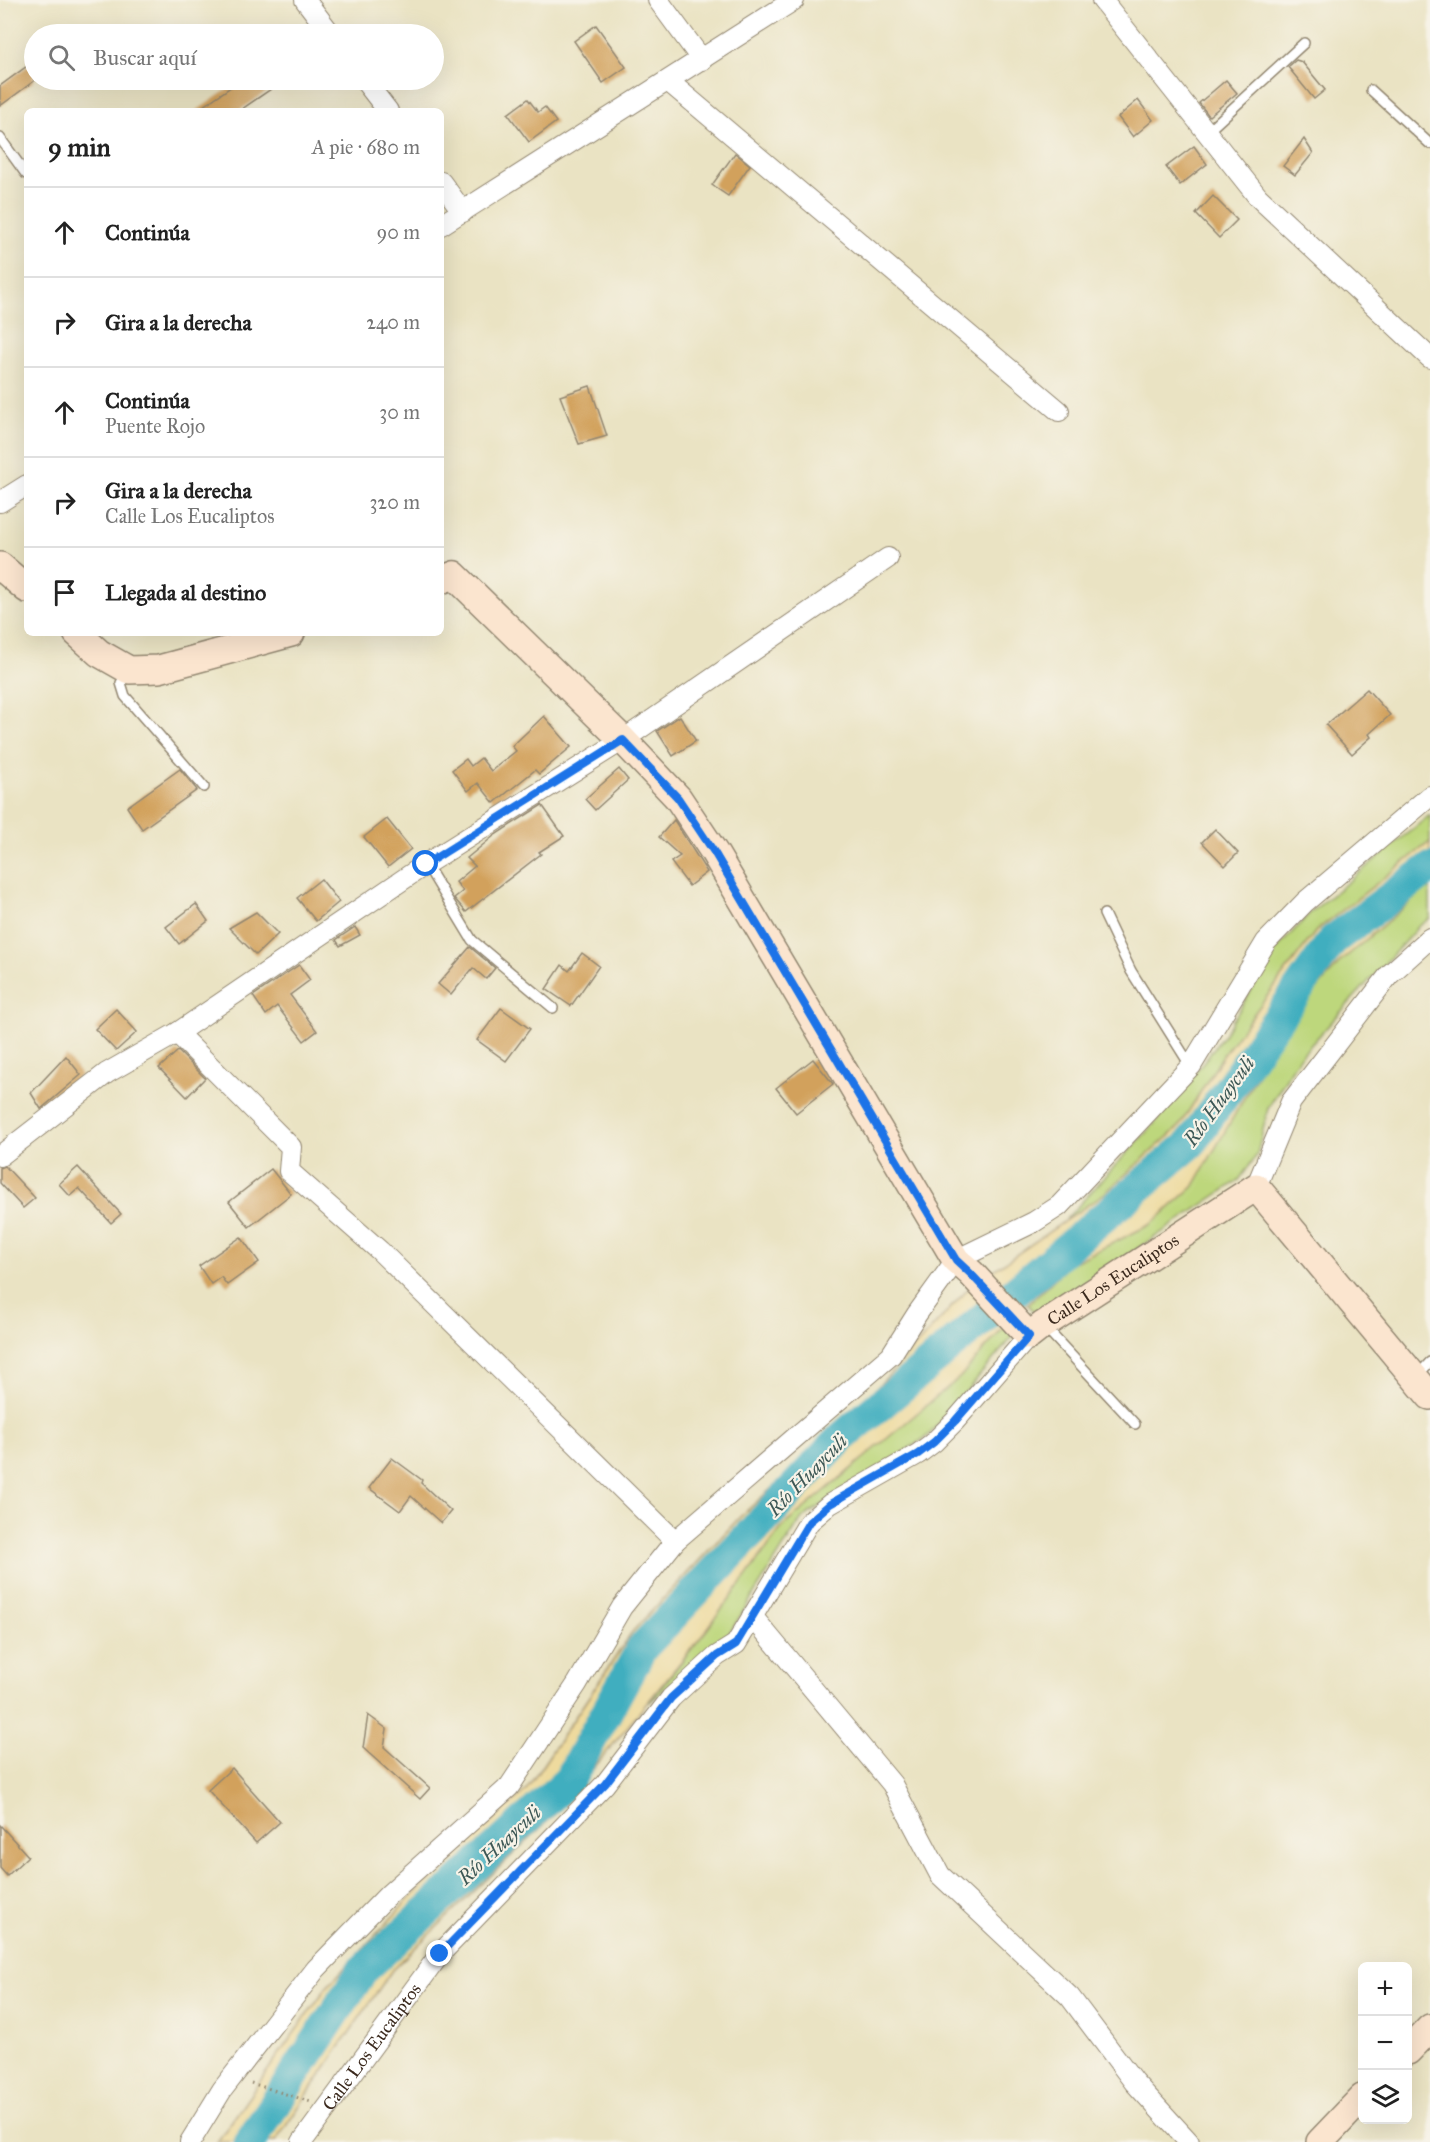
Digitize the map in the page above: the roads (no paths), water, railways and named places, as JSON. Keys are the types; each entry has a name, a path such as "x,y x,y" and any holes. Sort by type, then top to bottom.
{"street":[{"path":"305,0 323,24"},
{"path":"658,0 702,60"},
{"path":"444,223 794,0"},
{"path":"1102,0 1258,197 1430,358"},
{"path":"668,81 1059,411"},
{"path":"372,90 386,108"},
{"path":"444,186 463,212"},
{"path":"0,502 24,487"},
{"path":"0,1156 107,1073 177,1033 426,864 623,740 888,558"},
{"path":"0,566 24,586"},
{"path":"444,579 454,575 623,740 678,798 714,852 963,1267 1030,1328"},
{"path":"80,636 99,653 129,670 159,669 280,636"},
{"path":"190,2142 222,2090 316,1969 389,1894 509,1787 577,1684 622,1607 675,1540 891,1354 917,1314 963,1267 1059,1206 1191,1066 1266,942 1305,902 1430,796"},
{"path":"1425,1379 1256,1187 1291,1102 1389,975 1430,938"},
{"path":"177,1033 291,1147 289,1171 380,1251 675,1540"},
{"name":"Calle Los Eucaliptos","path":"302,2142 440,1954 605,1784 671,1698 717,1656 736,1644 809,1522 830,1504 918,1454 934,1442 955,1421 1030,1328 1256,1187"},
{"path":"752,1616 892,1784 940,1875 1070,1997 1134,2082 1189,2142"},
{"path":"1412,2046 1430,2028"},
{"path":"1320,2142 1358,2102"}],"lane":[{"path":"1207,132 1304,44"},
{"path":"1371,90 1430,144"},
{"path":"0,138 24,171"},
{"path":"129,670 121,683 125,696 204,787"},
{"path":"426,864 471,940 553,1008"},
{"path":"1104,914 1131,971 1191,1066"},
{"path":"1030,1328 1135,1424"}],"waterway":[{"name":"Río Huayculi","path":"250,2142 363,1970 569,1780 642,1648 841,1438 1190,1144 1333,940 1430,868"}]}
